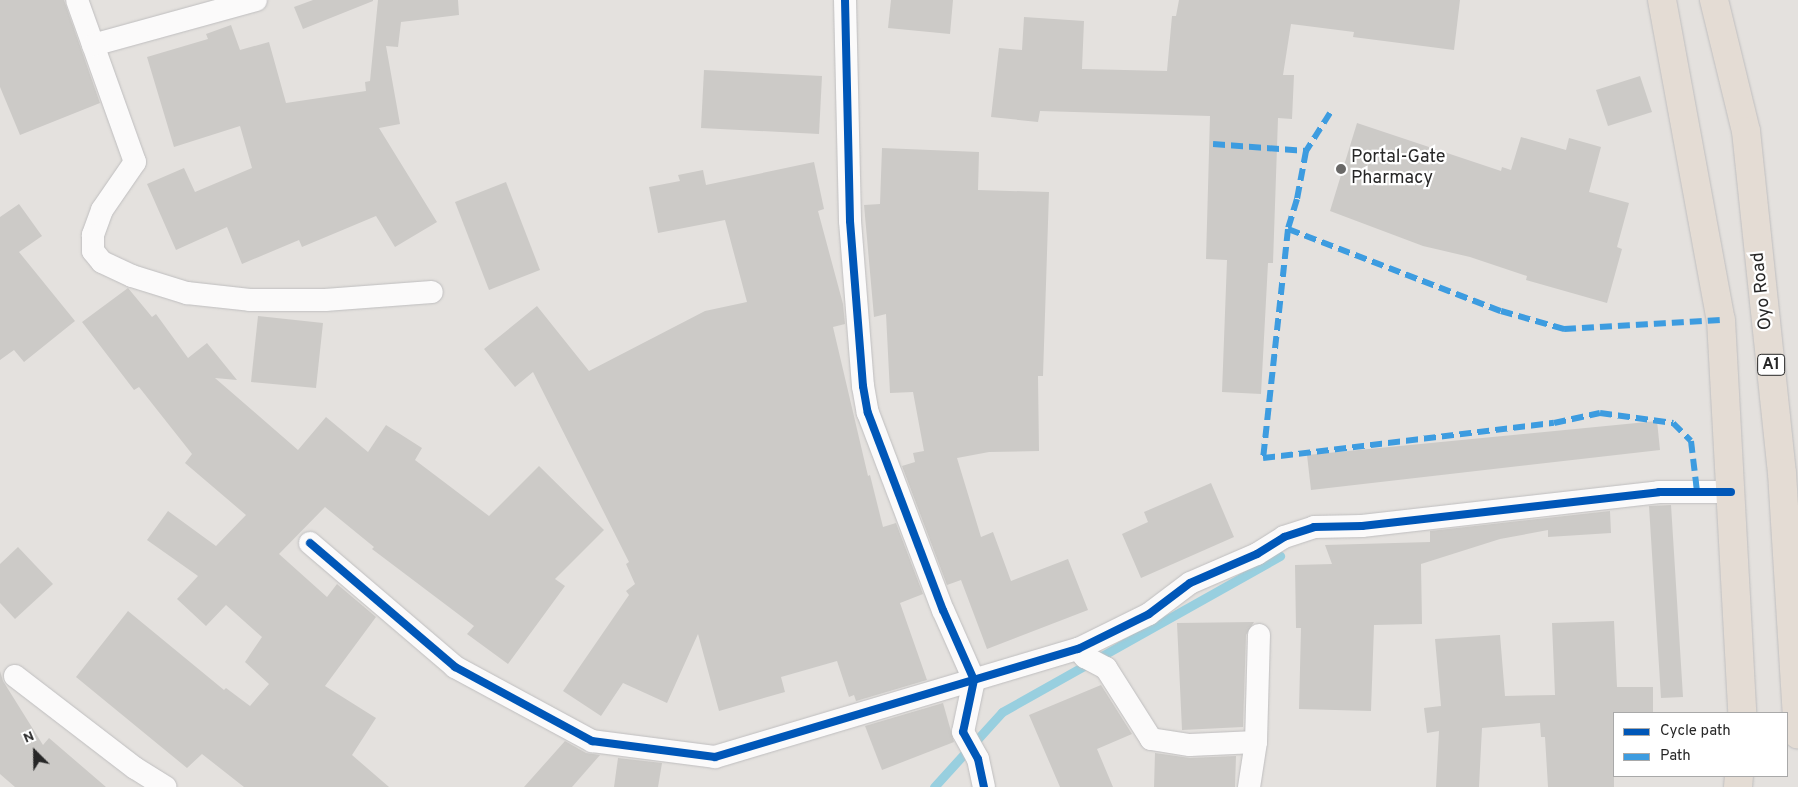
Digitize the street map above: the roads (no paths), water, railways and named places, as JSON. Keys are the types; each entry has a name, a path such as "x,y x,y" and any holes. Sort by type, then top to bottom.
{"highway":[{"path":"1662,0 1721,320 1742,712"},
{"name":"Oyo Road","path":"1714,0 1746,131 1782,474 1798,735"}],"street":[{"path":"77,0 135,162 102,210 92,235 93,251 102,262 186,292 250,300 325,300 432,292"},
{"path":"93,45 256,0"},
{"path":"845,0 850,221 863,386 868,413 943,610 974,680 963,732 978,759 984,787"},
{"path":"310,543 455,667 592,741 715,757 832,725 974,680 1081,653 1149,614 1190,584 1257,554 1284,537 1314,527 1362,526 1659,492 1731,492"},
{"path":"1249,787 1256,742 1260,635"},
{"path":"1081,653 1106,668 1151,739 1190,745 1256,742"},
{"path":"15,676 135,768 166,787"}],"waterway":[{"path":"934,787 1002,712 1280,556"}],"place":[{"name":"Portal-Gate Pharmacy","path":"1341,169"}]}
